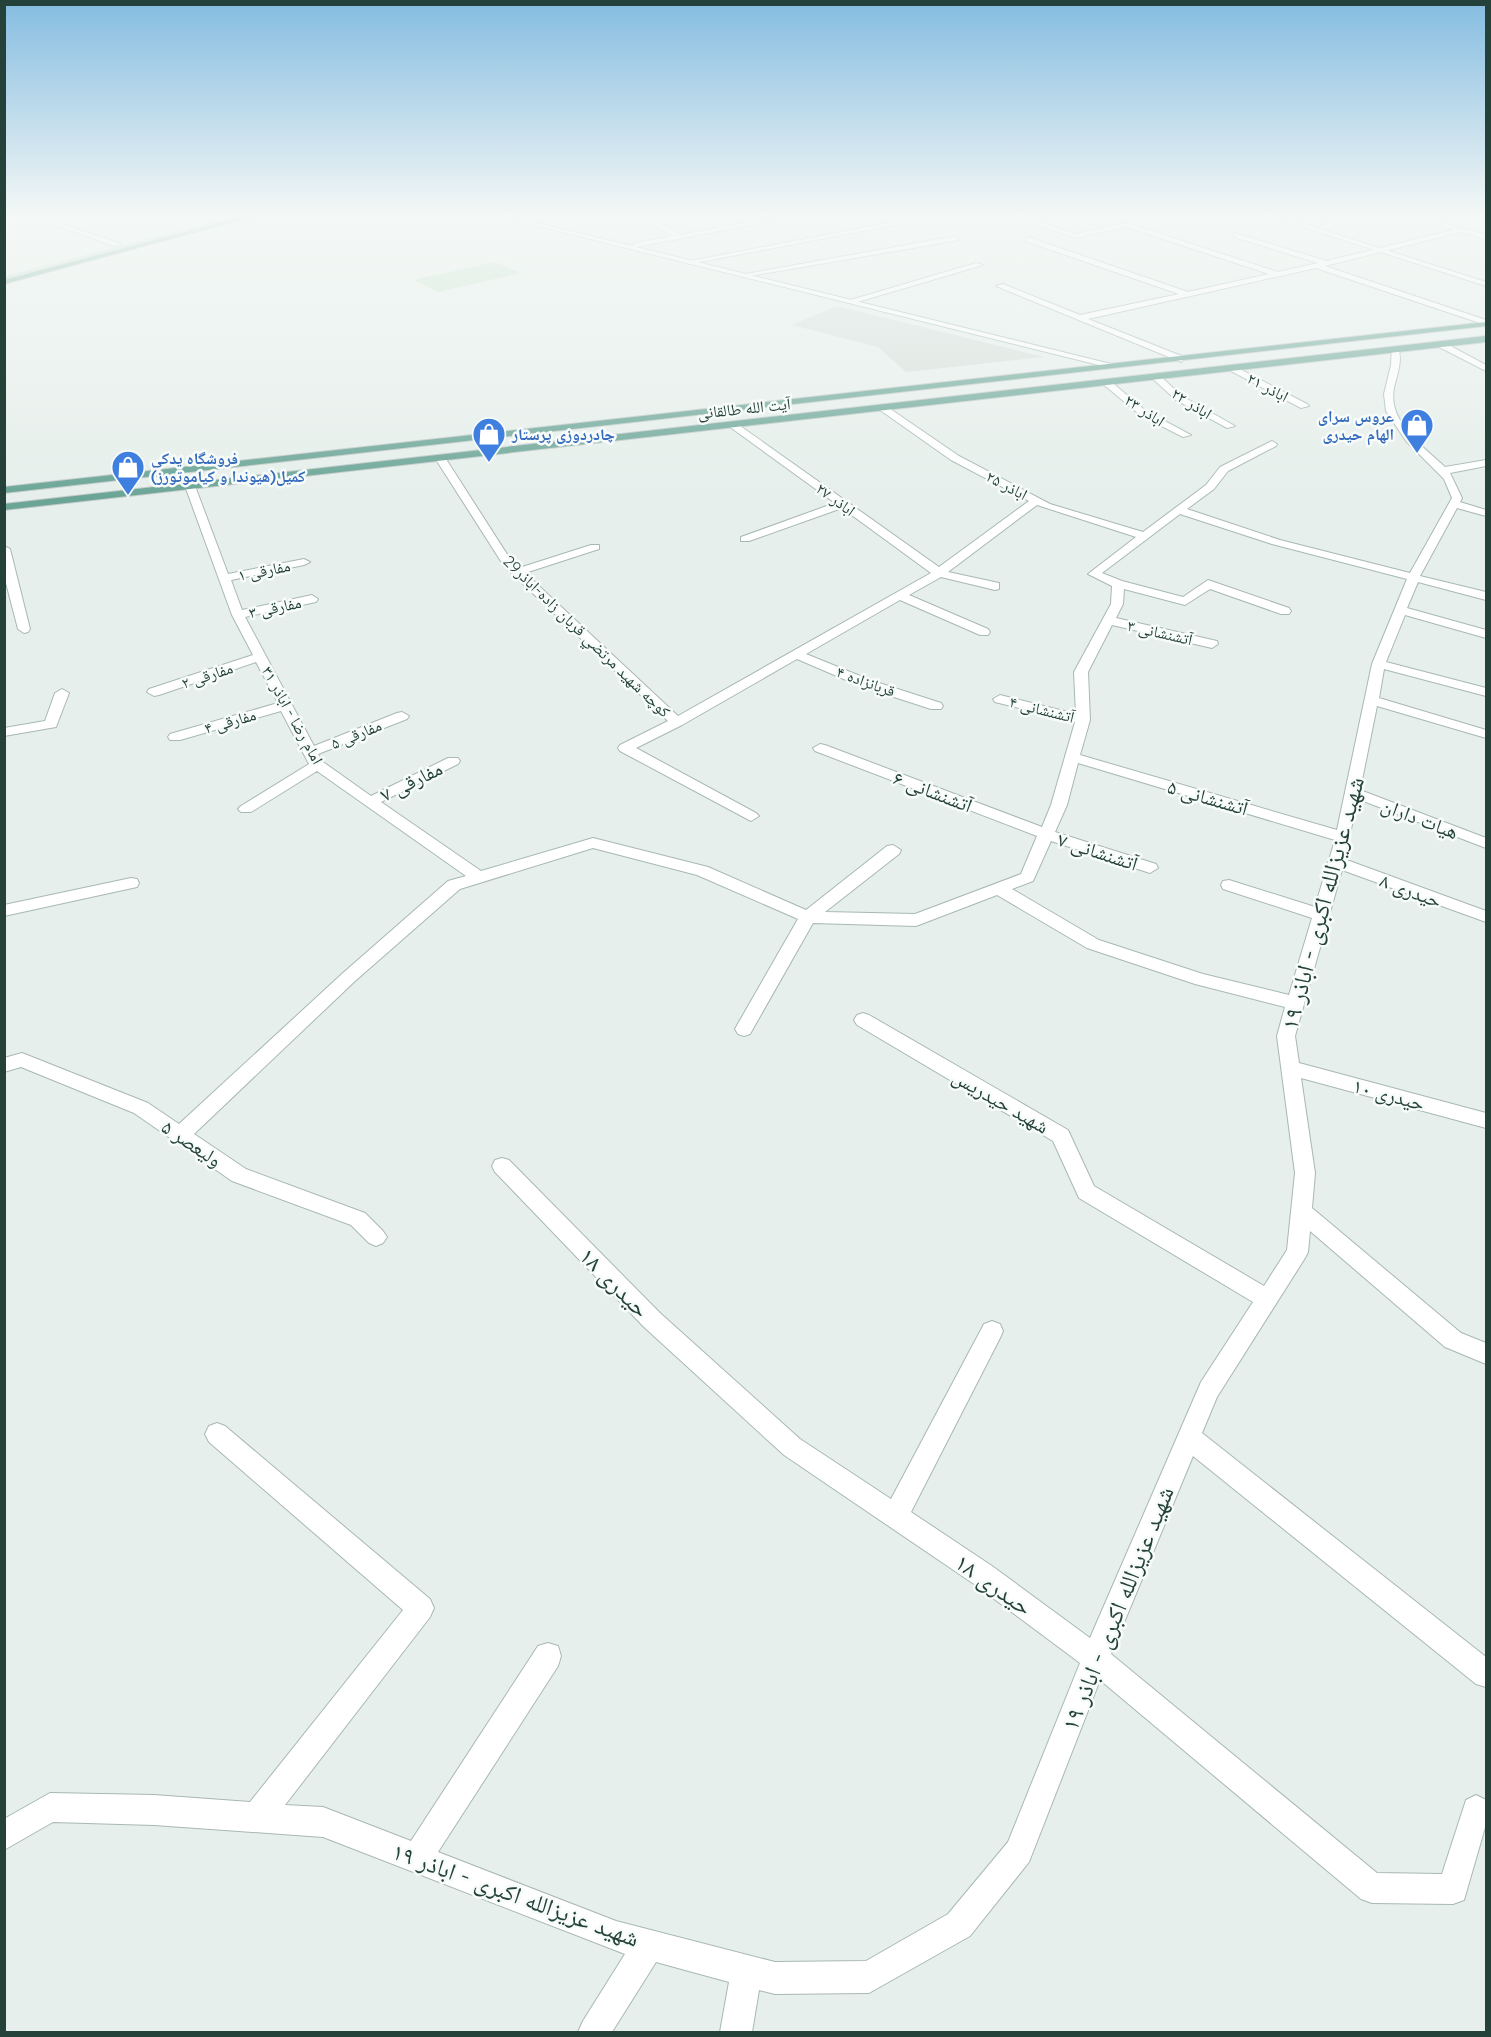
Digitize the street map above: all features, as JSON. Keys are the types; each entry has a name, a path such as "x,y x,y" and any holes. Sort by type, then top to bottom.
{"main road":[{"name":"آیت الله طالقانی","path":"4,490 1486,324"},
{"name":"آیت الله طالقانی","path":"4,507 1486,339"},
{"path":"1287,347 1282,351 1285,355 1309,359"},
{"path":"1213,355 1237,360 1237,364 1232,368"}],"street":[{"path":"884,309 1111,365"},
{"path":"1058,309 1181,359"},
{"path":"1080,318 1121,309"},
{"path":"1443,309 1486,324"},
{"path":"1440,344 1486,368"},
{"path":"1395,349 1398,361 1388,387 1390,409 1402,433 1449,478 1457,498 1454,504 1486,513"},
{"name":"اباذر ۲۱","path":"1232,368 1304,406"},
{"name":"اباذر ۲۲","path":"1156,377 1179,399 1230,426"},
{"name":"اباذر ۲۳","path":"1106,382 1143,413 1186,435"},
{"name":"اباذر ۲۵","path":"883,408 955,458 1046,506 1143,536"},
{"name":"اباذر ۲۷","path":"733,424 939,573"},
{"path":"1272,444 1224,469 1210,487 1094,574 1118,584 1185,601 1208,584 1285,611"},
{"name":"كوچه شهيد مرتضي قربان زاده-اباذر29","path":"440,458 508,564 677,722"},
{"path":"1441,471 1486,463"},
{"path":"1441,471 1475,476"},
{"name":"امام رضا - اباذر ۳۱","path":"190,486 238,615 314,759 370,802 478,877"},
{"path":"751,816 625,748 677,722 939,573 1036,501"},
{"path":"745,539 844,504"},
{"name":"شهید عزیزالله اکبری - اباذر ۱۹","path":"4,1836 50,1807 154,1810 323,1822 616,1936 775,1978 868,1977 959,1925 1019,1852 1095,1658 1209,1390 1297,1252 1305,1173 1286,1036 1343,837 1379,664 1419,564 1454,504"},
{"path":"1178,510 1276,542 1486,596"},
{"path":"517,572 595,547"},
{"path":"4,549 24,629"},
{"name":"مفارقی ۱","path":"224,578 304,562"},
{"path":"939,573 995,586"},
{"path":"180,1135 349,977 454,885 478,877 593,843 702,871 808,917 916,920 1027,877 1059,805 1083,720 1081,672 1117,604 1118,584"},
{"path":"899,595 984,632"},
{"name":"مفارقی ۳","path":"238,615 312,599"},
{"path":"1401,610 1486,634"},
{"name":"آتشنشانی ۳","path":"1108,620 1212,644"},
{"name":"قربانزاده ۴","path":"796,654 865,683 936,706"},
{"name":"مفارقی ۲","path":"154,692 260,657"},
{"path":"1379,664 1486,692"},
{"path":"4,732 51,724 62,693"},
{"name":"آتشنشانی ۴","path":"1000,699 1083,720"},
{"path":"1372,700 1486,734"},
{"name":"مفارقی ۴","path":"175,737 286,705"},
{"name":"مفارقی ۵","path":"246,809 314,759 402,716"},
{"name":"آتشنشانی ۶","path":"820,748 1046,834"},
{"name":"آتشنشانی ۵","path":"1072,757 1343,837"},
{"name":"مفارقی ۷","path":"370,802 453,760"},
{"name":"هیات داران","path":"1353,792 1486,843"},
{"name":"آتشنشانی ۷","path":"1046,834 1150,868"},
{"path":"744,1029 808,917 894,850"},
{"name":"حیدری ۸","path":"1336,862 1486,917"},
{"path":"4,911 131,883"},
{"path":"1230,885 1321,915"},
{"path":"998,888 1093,944 1201,980 1296,1004"},
{"name":"شهید حیدریس","path":"863,1020 1061,1136 1086,1192 1267,1299"},
{"name":"ولیعصر ۵","path":"4,1065 22,1060 141,1108 238,1174 358,1219 376,1237"},
{"name":"حیدری ۱۰","path":"1291,1068 1486,1120"},
{"name":"حیدری ۱۸","path":"501,1166 652,1320 792,1447 983,1575 1095,1658 1372,1888 1453,1889 1476,1810"},
{"path":"1301,1211 1453,1340 1486,1354"},
{"path":"896,1516 992,1330"},
{"path":"217,1434 421,1608 257,1817"},
{"path":"1188,1437 1486,1674"},
{"path":"417,1858 548,1656"},
{"path":"594,2032 649,1944"},
{"path":"736,2032 747,1970"}],"shaded area":[{"path":"830,309 849,309 1044,357 906,372 878,347 792,325"}],"place":[{"name":"عروس سرای الهام حیدری","path":"1417,454"},
{"name":"چادردوزی پرستار","path":"489,463"},
{"name":"فروشگاه يدكي كميل(هیوندا و کیاموتورز)","path":"128,496"}]}
